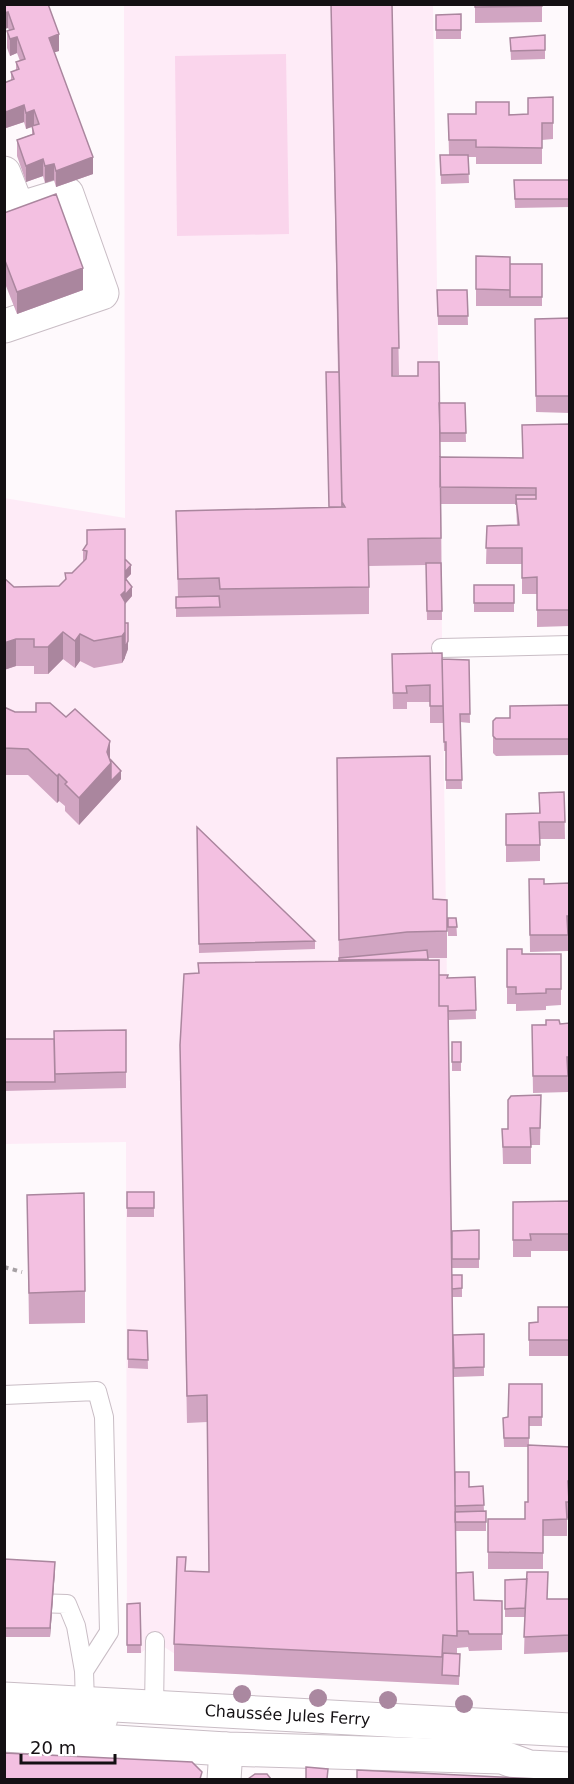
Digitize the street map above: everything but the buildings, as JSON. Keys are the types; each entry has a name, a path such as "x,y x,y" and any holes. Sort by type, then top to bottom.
{"main road":[{"path":"4,173 11,212 67,194 102,293 5,325"},
{"name":"Chaussée Jules Ferry","path":"4,1699 570,1730"},
{"name":"Chaussée Jules Ferry","path":"4,1735 225,1764 502,1757 529,1767 570,1769"}],"lane":[{"path":"441,648 570,645"},
{"path":"4,1395 97,1391 104,1417 109,1632 84,1671"},
{"path":"4,1602 67,1604 76,1626 84,1671 84,1704"},
{"path":"154,1709 155,1641"},
{"path":"4,1716 570,1745"}],"path":[{"path":"4,1267 22,1272"}],"shaded area":[{"path":"124,5 433,5 457,1684 174,1671 175,1654 155,1641 141,1653 127,1653 126,1142 5,1144 4,498 125,518"},
{"path":"286,54 289,234 177,236 175,56"}]}
